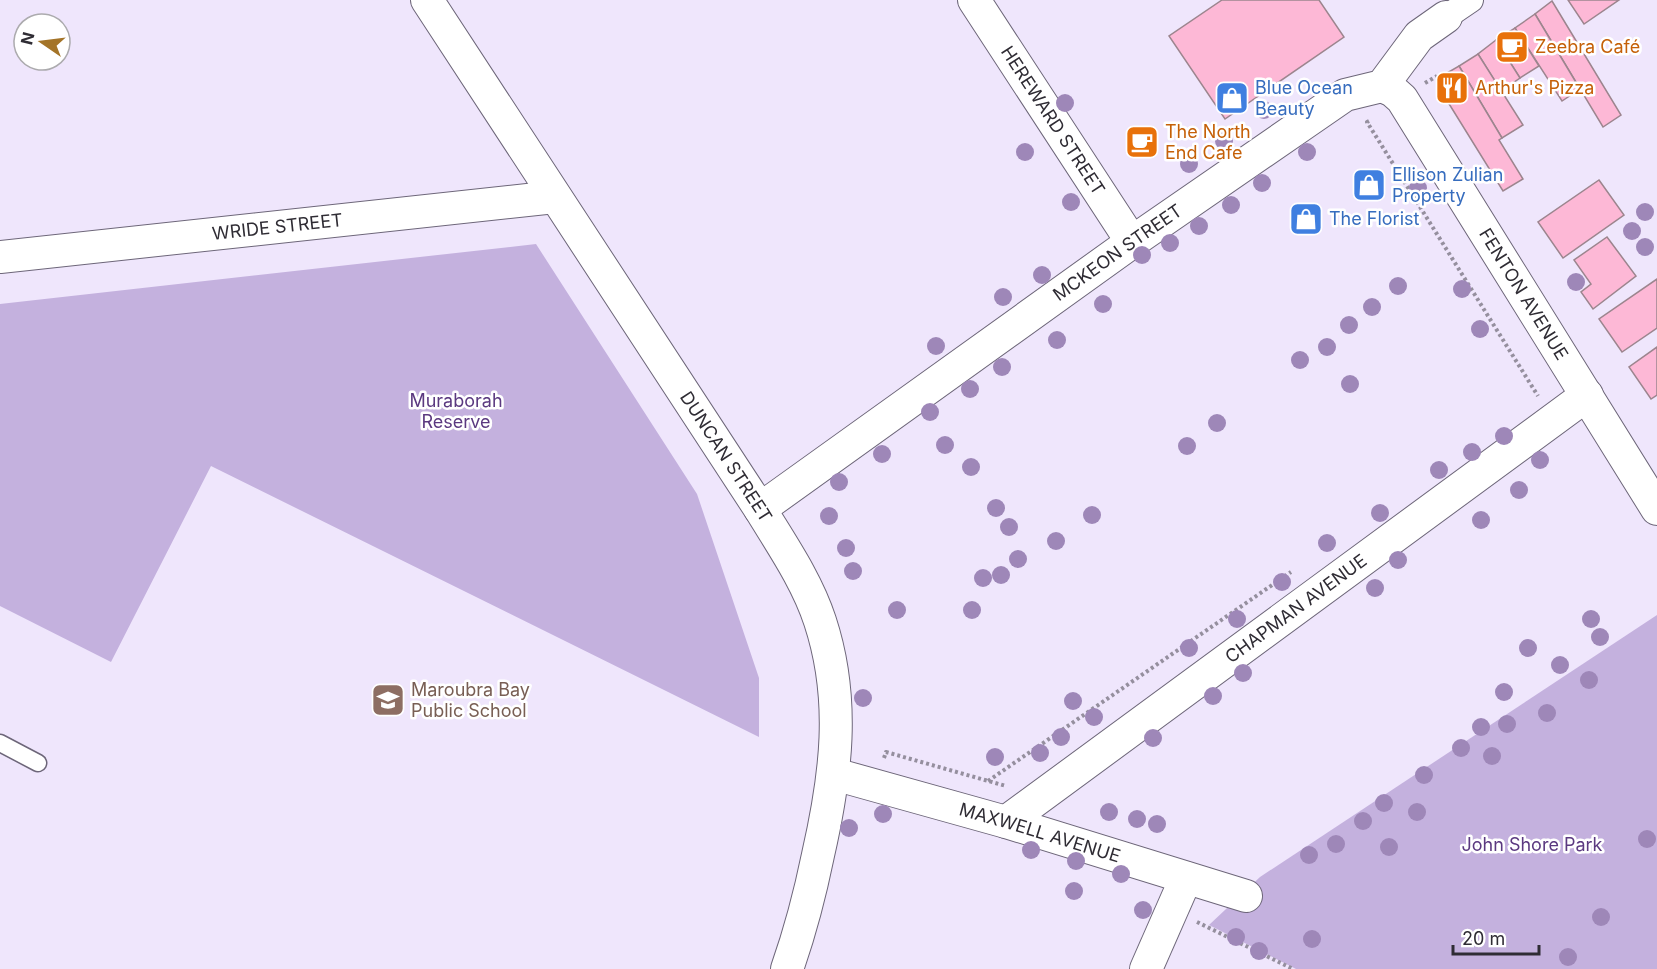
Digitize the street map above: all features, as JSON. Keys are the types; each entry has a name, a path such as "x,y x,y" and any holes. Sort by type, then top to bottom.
{"street":[{"name":"DUNCAN STREET","path":"427,0 760,509 798,572 820,620 834,674 837,719 834,774 811,888 787,969"},
{"name":"HEREWARD STREET","path":"974,0 1132,242"},
{"path":"1392,93 1419,36 1459,9"},
{"name":"MCKEON STREET","path":"760,509 1132,242 1345,95 1392,93"},
{"name":"FENTON AVENUE","path":"1392,93 1587,395 1657,509"},
{"name":"WRIDE STREET","path":"0,257 555,197"},
{"name":"CHAPMAN AVENUE","path":"1006,822 1587,395"},
{"name":"MAXWELL AVENUE","path":"834,774 1006,822 1246,896"},
{"path":"1146,969 1186,878"}],"lane":[{"path":"0,743 38,763"}],"path":[{"path":"1437,76 1392,93 1367,122 1540,400"},
{"path":"987,781 1294,570"},
{"path":"1172,910 1293,969"}],"green space":[{"name":"Muraborah Reserve","path":"536,244 697,494 759,678 759,737 211,466 111,662 0,606 0,304"},
{"name":"John Shore Park","path":"1657,615 1657,969 1296,969 1209,925 1260,877"}],"building":[{"path":"1222,0 1319,0 1344,37 1225,119 1169,36"},
{"path":"1568,0 1619,0 1584,24"},
{"path":"1552,1 1621,115 1603,127 1535,14"},
{"path":"1535,14 1580,89 1562,101 1515,28"},
{"path":"1515,28 1539,66 1520,78 1496,40"},
{"path":"1496,40 1520,78 1501,91 1478,54"},
{"path":"1478,54 1523,125 1502,138 1459,66"},
{"path":"1459,66 1502,138 1499,140 1523,179 1503,191 1438,86 1440,77"},
{"path":"1599,180 1624,215 1563,258 1538,222"},
{"path":"1607,237 1636,276 1593,309 1581,292 1591,284 1574,260"},
{"path":"1657,279 1657,328 1622,352 1599,319"},
{"path":"1657,347 1657,395 1651,399 1629,367"}],"place":[{"name":"Zeebra Café","path":"1512,47"},
{"name":"Arthur's Pizza","path":"1452,88"},
{"name":"Blue Ocean Beauty","path":"1232,98"},
{"name":"The North End Cafe","path":"1142,142"},
{"name":"Ellison Zulian Property","path":"1369,185"},
{"name":"The Florist","path":"1306,219"},
{"name":"Maroubra Bay Public School","path":"388,700"}]}
